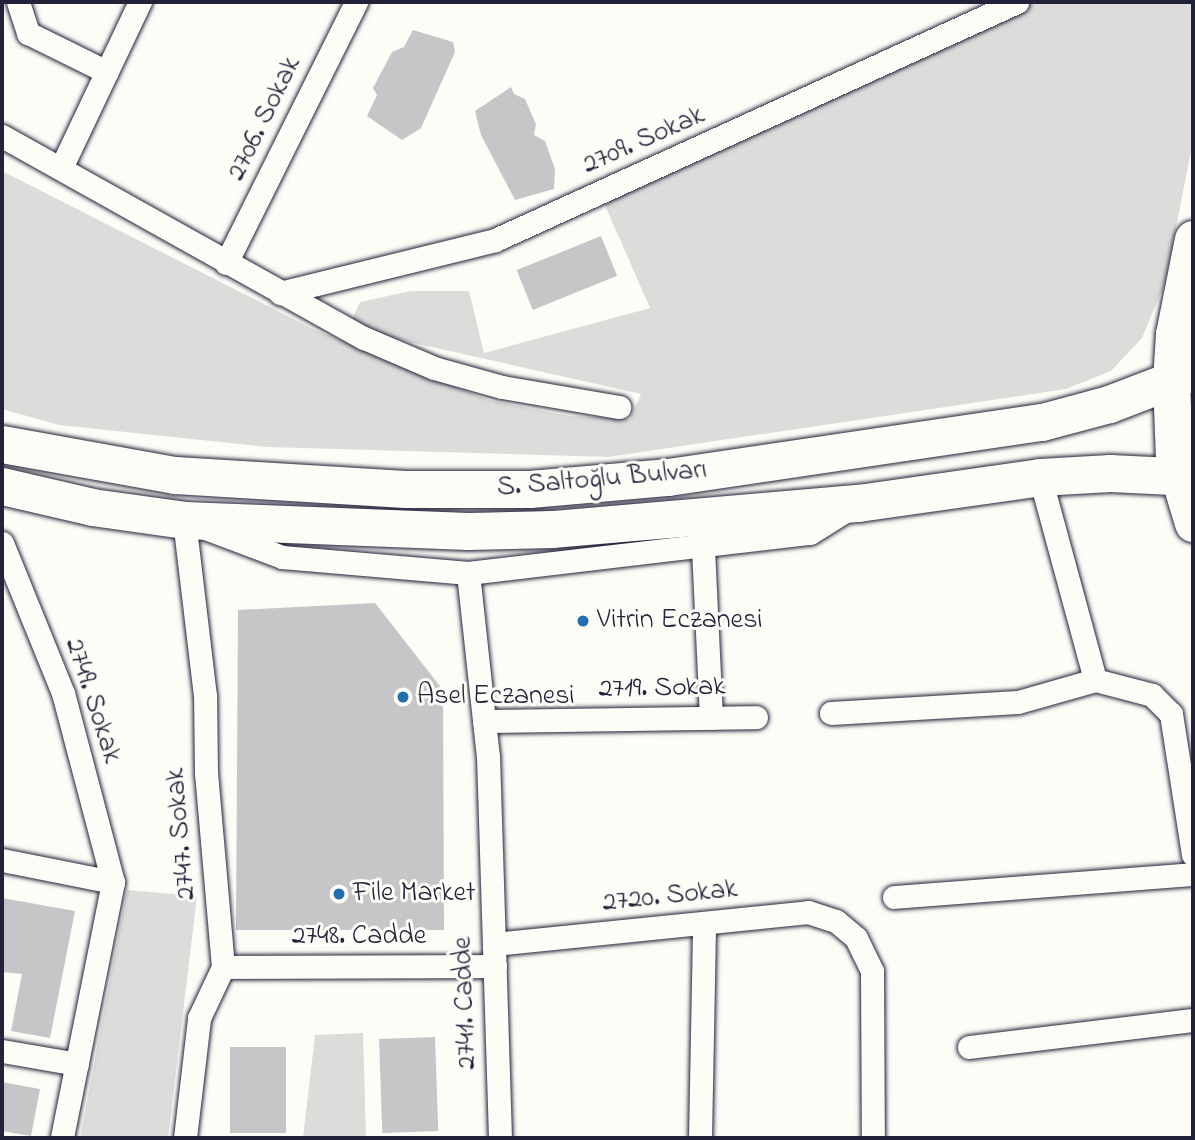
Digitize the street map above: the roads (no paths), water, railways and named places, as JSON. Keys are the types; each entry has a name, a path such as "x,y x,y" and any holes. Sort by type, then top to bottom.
{"main road":[{"path":"1193,239 1174,334 1182,377 1173,429 1186,477 1193,523"},
{"name":"S. Saltoğlu Bulvarı","path":"2,444 74,460 176,475 405,489 530,489 681,475 1042,422 1182,377"},
{"name":"S. Saltoğlu Bulvarı","path":"2,486 92,507 184,520 392,530 552,529 858,503 1040,477 1110,473 1186,477"}],"street":[{"path":"18,2 27,33 107,72"},
{"path":"61,168 141,2"},
{"name":"2706. Sokak","path":"226,263 356,2"},
{"name":"2709. Sokak","path":"280,293 495,240 1017,2"},
{"path":"2,136 364,338 434,368 502,387 619,407"},
{"path":"1040,477 1095,680"},
{"path":"184,520 282,557 468,573 704,548 810,533 858,503"},
{"name":"2747. Sokak","path":"184,520 205,696 206,773 223,967"},
{"name":"2749. Sokak","path":"2,543 63,693 113,881"},
{"path":"704,548 711,718"},
{"name":"2741. Cadde","path":"468,573 484,721 500,1138"},
{"path":"831,713 1018,702 1095,680 1152,695 1171,714 1193,855"},
{"name":"2719. Sokak","path":"484,721 756,717"},
{"path":"2,860 113,881 62,1138"},
{"path":"894,897 1193,874"},
{"name":"2720. Sokak","path":"494,955 704,924 808,912 848,929 863,948 872,971 873,1138"},
{"path":"700,1138 704,924"},
{"name":"2748. Cadde","path":"223,967 494,955"},
{"path":"186,1138 199,1018 223,967"},
{"path":"970,1047 1193,1020"},
{"path":"2,1051 77,1064"}],"place":[{"name":"Vitrin Eczanesi","path":"583,621"},
{"name":"Asel Eczanesi","path":"403,697"},
{"name":"File Market","path":"339,894"}]}
